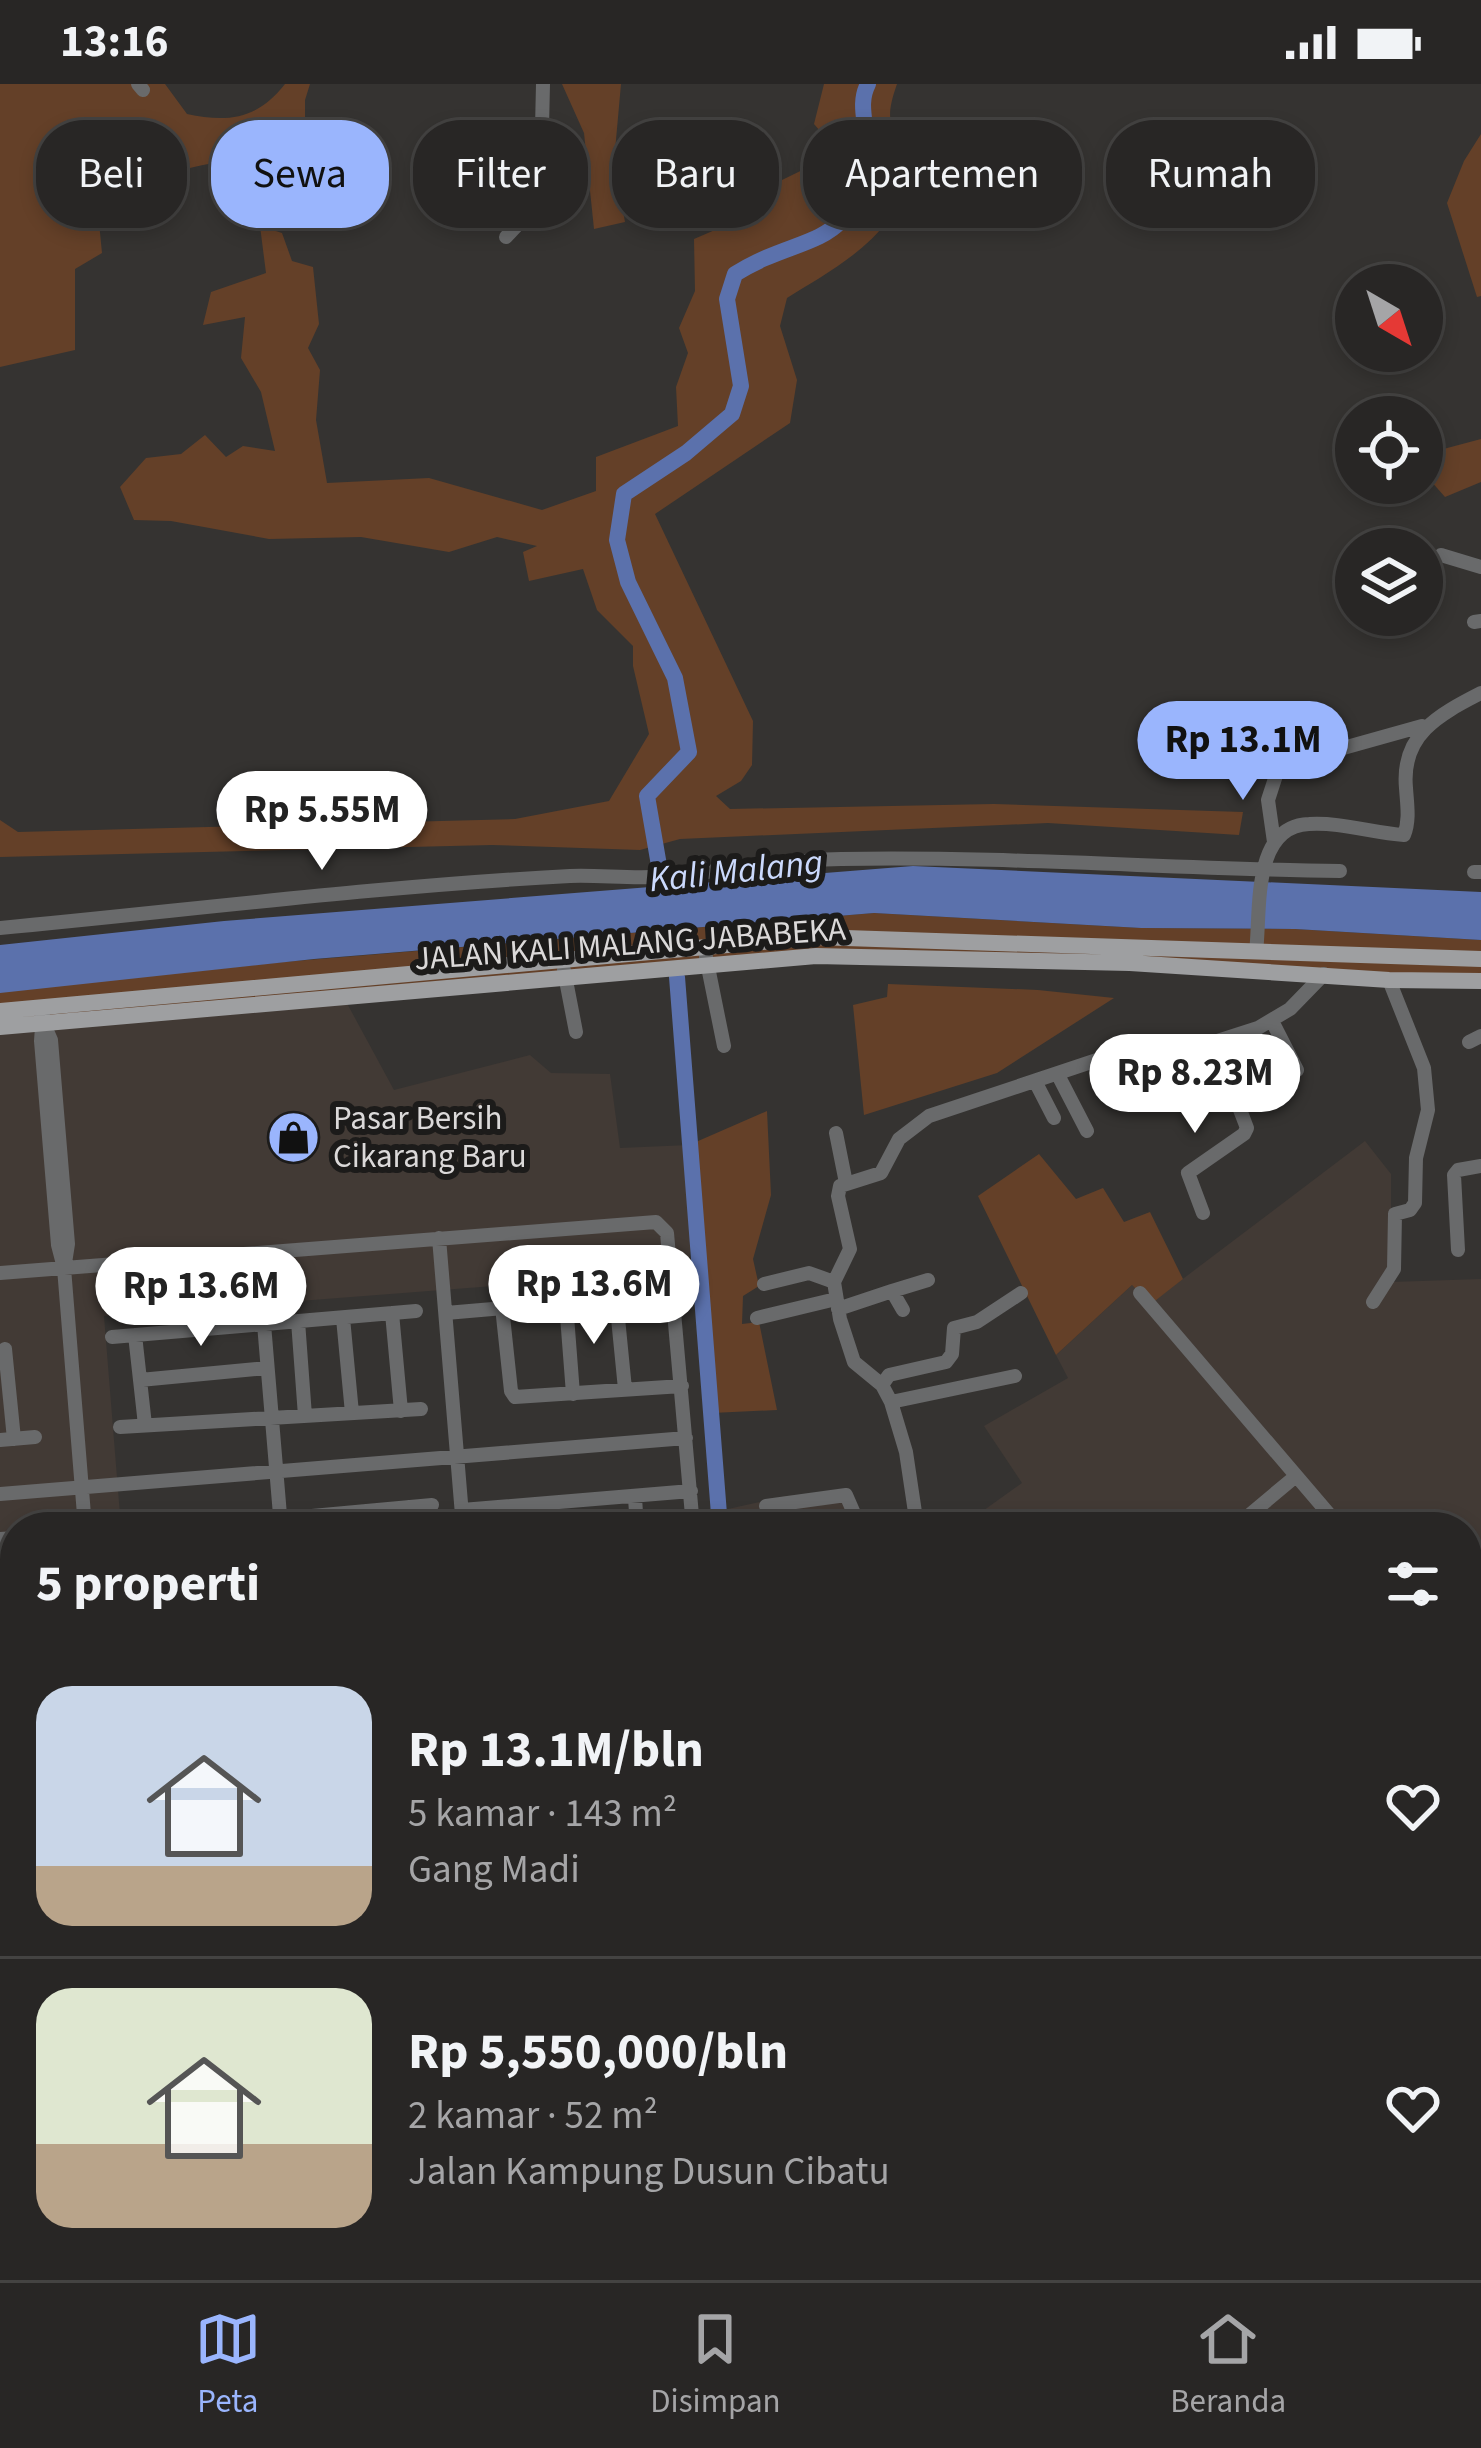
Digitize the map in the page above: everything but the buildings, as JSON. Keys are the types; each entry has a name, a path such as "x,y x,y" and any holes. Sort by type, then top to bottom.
{"main road":[{"name":"JALAN KALI MALANG JABABEKA","path":"0,1027 43,1016 700,955 816,937 1389,980 1481,981"},
{"name":"JALAN KALI MALANG JABABEKA","path":"1034,952 1257,945 1481,959"},
{"name":"JALAN KALI MALANG JABABEKA","path":"0,1011 43,1016"}],"street":[{"path":"542,120 543,84"},
{"path":"506,237 515,228"},
{"path":"1443,556 1481,567"},
{"path":"1257,945 1262,880 1274,842 1268,800 1280,766 1427,725 1481,693"},
{"path":"1274,842 1303,824 1404,835 1406,760 1427,725"},
{"path":"0,928 444,886 645,877 840,859 1093,861 1262,880 1340,871"},
{"path":"700,955 724,1046"},
{"path":"563,968 576,1032"},
{"path":"846,1183 884,1169 898,1139 929,1116 1130,1049 1188,1048 1214,1042 1272,1021 1324,974"},
{"path":"1373,1302 1394,1269 1395,1214 1410,1210 1415,1203 1415,1158 1428,1110 1424,1069 1389,980"},
{"path":"43,1016 51,1040 57,1110 84,1512"},
{"path":"1272,1021 1297,1070"},
{"path":"1203,1213 1188,1173 1246,1128 1214,1042"},
{"path":"1154,1046 1166,1071"},
{"path":"1058,1075 1087,1131"},
{"path":"1036,1083 1054,1118"},
{"path":"836,1133 846,1183 838,1196 850,1249 834,1282 837,1304 854,1363 882,1385 891,1402 906,1451 916,1512"},
{"path":"1458,1250 1454,1175 1481,1166"},
{"path":"871,1177 875,1194"},
{"path":"0,1273 661,1223 667,1233 692,1512"},
{"path":"439,1238 462,1510 691,1491"},
{"path":"764,1284 809,1273 834,1282"},
{"path":"757,1318 837,1304 928,1280"},
{"path":"892,1291 903,1310"},
{"path":"882,1385 890,1375 946,1362 952,1354 954,1328 977,1322 1022,1293"},
{"path":"1140,1293 1327,1512"},
{"path":"446,1313 619,1298 625,1389"},
{"path":"566,1303 573,1394"},
{"path":"502,1307 512,1395 519,1399 682,1386"},
{"path":"112,1336 416,1311"},
{"path":"392,1313 401,1411"},
{"path":"343,1318 352,1413"},
{"path":"298,1321 305,1416"},
{"path":"264,1324 279,1512"},
{"path":"135,1335 145,1425"},
{"path":"25,1347 3,1349 7,1440 35,1437"},
{"path":"140,1380 267,1368"},
{"path":"891,1402 1016,1376"},
{"path":"120,1427 421,1409"},
{"path":"0,1494 686,1438"},
{"path":"1253,1512 1296,1476"},
{"path":"766,1506 849,1497 854,1512"},
{"path":"635,1498 636,1512"},
{"path":"584,1501 586,1512"},
{"path":"369,1512 432,1505"},
{"path":"516,1506 517,1512"},
{"path":"409,1507 410,1512"}],"shaded area":[{"path":"0,84 165,84 187,114 229,118 264,105 285,84 310,84 305,120 211,120 211,164 187,169 187,120 36,120 36,228 100,228 102,253 75,269 75,350 0,367"},
{"path":"562,84 621,84 618,120 612,120 612,225 594,229 588,120 578,120"},
{"path":"824,84 897,84 890,120 815,120"},
{"path":"1481,134 1481,296 1477,297 1447,203"},
{"path":"803,170 803,228 882,228 846,260 787,298 780,326 797,380 790,423 655,514 753,721 752,765 741,781 716,796 730,809 994,804 1243,812 1239,835 1048,823 680,839 640,850 492,845 0,857 0,820 18,832 515,819 609,801 649,734 633,646 597,610 583,569 529,581 523,552 537,546 497,537 449,552 361,537 269,539 171,521 134,520 120,487 146,458 181,454 205,435 226,457 243,446 275,451 261,392 241,358 245,317 203,325 211,292 266,273 260,228 266,228 282,233 292,261 313,267 319,324 308,348 320,370 316,420 327,483 429,478 542,510 596,491 596,457 678,426 676,387 688,353 679,328 695,291 694,239 719,228 779,228 779,181"},
{"path":"1481,439 1481,482 1445,497 1443,449"},
{"path":"874,913 1481,940 1481,981 816,956 0,1027 0,992 283,962"},
{"path":"888,984 1114,998 997,1073 864,1115 853,1005 887,997"},
{"path":"343,996 394,1090 530,1055 551,1073 610,1074 620,1148 689,1145 695,1223 687,1271 104,1316 120,1512 0,1512 0,1027"},
{"path":"767,1111 771,1195 753,1259 759,1286 743,1296 742,1324 759,1322 777,1410 712,1413 689,1145"},
{"path":"1365,1141 1391,1174 1391,1282 1481,1279 1481,1512 981,1512 1022,1483 984,1426 1068,1378 1056,1355 1132,1285 1151,1303"},
{"path":"1039,1154 1076,1199 1103,1188 1124,1222 1150,1212 1183,1279 1151,1304 1132,1285 1056,1355 978,1196"},
{"path":"851,1492 854,1512 719,1512 786,1496"}],"water":[{"path":"913,866 1481,892 1481,940 874,913 314,959 0,993 0,945 224,921"}],"waterway":[{"name":"Kali Malang","path":"661,877 647,796 689,752 675,678 628,582 617,540 624,494 686,453 732,414 741,386 727,299 735,274 823,234 852,206 866,148 863,107 868,84"},
{"path":"677,977 719,1512"}],"place":[{"name":"Pasar Bersih Cikarang Baru","path":"294,1137"}]}
